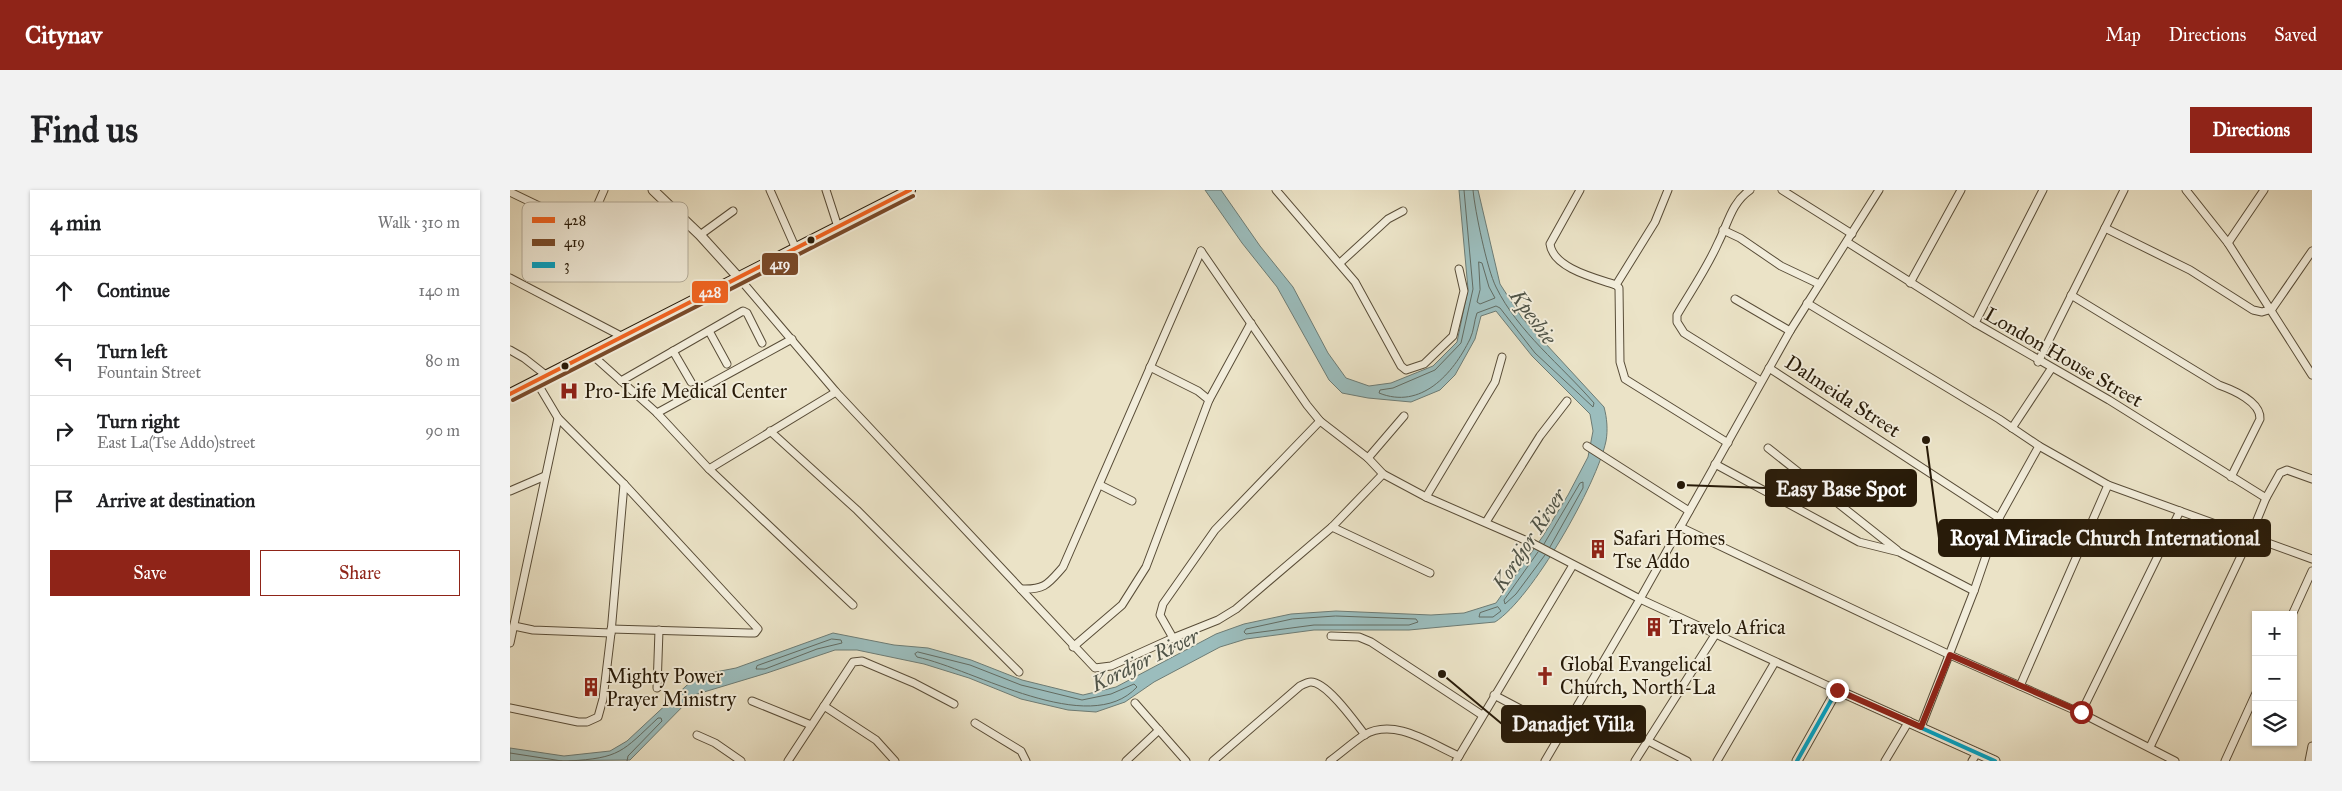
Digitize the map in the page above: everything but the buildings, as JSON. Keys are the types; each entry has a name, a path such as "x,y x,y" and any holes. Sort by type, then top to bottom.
{"main road":[{"path":"510,394 910,190"}],"street":[{"path":"599,202 604,190"},
{"path":"653,190 666,202"},
{"path":"770,190 796,249"},
{"path":"826,190 838,227"},
{"path":"1276,190 1355,282 1406,370 1424,364 1453,336 1464,291 1460,269"},
{"path":"1580,190 1550,244 1551,253 1562,264 1616,284 1620,292 1620,367 1625,378 1728,443"},
{"path":"1616,284 1655,222 1668,190"},
{"path":"1750,190 1736,204 1700,278 1677,315 1678,322 1684,333 1761,381"},
{"path":"1782,190 1852,234"},
{"path":"1544,761 1640,599 1790,331 1879,190"},
{"path":"1910,283 1962,190"},
{"path":"1974,324 2042,190"},
{"path":"2038,362 2124,190"},
{"path":"2186,190 2228,243 2311,372"},
{"path":"2228,243 2264,190"},
{"path":"510,192 531,202"},
{"path":"700,235 733,210"},
{"path":"1340,264 1388,219 1403,211"},
{"path":"688,224 739,278 836,392 1095,668 1104,668 1218,620 1236,609 1332,527 1383,474"},
{"path":"2105,228 2190,270 2253,310 2262,312 2272,309 2312,251"},
{"path":"1723,230 1740,238 1781,266 1818,284"},
{"name":"London House Street","path":"1847,242 1974,324 2038,362 2109,400 2266,498"},
{"path":"1021,590 1036,590 1050,584 1063,567 1201,251 1307,406 1320,421 1368,458 1383,474 1426,496 1534,544 1640,599 1715,635 1909,721 1974,757 1995,761"},
{"path":"510,278 623,338"},
{"path":"2071,295 2219,386 2233,390 2256,407 2260,418 2231,477"},
{"path":"1735,299 1790,331"},
{"path":"1808,303 2039,446 2108,485 2312,559"},
{"path":"621,381 745,311 762,343"},
{"path":"1074,647 1122,605 1146,567 1209,400 1250,323"},
{"path":"709,331 727,364"},
{"path":"657,413 792,339"},
{"path":"510,350 524,358 547,376"},
{"path":"673,351 691,382"},
{"path":"591,354 657,413 709,469 853,605"},
{"path":"1426,496 1495,382 1502,357"},
{"path":"1150,367 1198,392 1209,400"},
{"name":"Dalmeida Street","path":"1769,368 1999,518"},
{"path":"2012,428 2051,369"},
{"path":"514,626 533,630 659,630 749,633 755,632 758,629 624,484 558,418 536,381"},
{"path":"709,469 836,392"},
{"path":"1486,522 1540,436 1567,401"},
{"path":"1368,458 1404,416"},
{"path":"510,643 514,626 514,604 558,418"},
{"path":"1173,638 1160,615 1163,604 1215,530 1320,421"},
{"path":"770,431 857,510 1019,672"},
{"path":"1588,446 1689,511"},
{"path":"1921,727 1974,591 1999,518 2039,446"},
{"path":"1768,448 1899,552 1974,591"},
{"path":"1716,464 1860,542 1899,552"},
{"path":"2150,747 2250,536 2266,498 2282,471 2287,470 2312,479"},
{"path":"510,491 545,476"},
{"path":"510,708 578,722 593,720 601,711 611,631 624,484"},
{"path":"1100,485 1132,501"},
{"path":"2020,686 2108,485"},
{"path":"2081,712 2180,511"},
{"path":"1332,527 1430,573"},
{"path":"1680,527 1950,655 2081,712 2175,761"},
{"path":"1330,761 1365,735 1394,729 1409,733 1457,759 1573,565"},
{"path":"2294,611 2312,571"},
{"path":"657,688 659,630"},
{"path":"1635,761 1715,635"},
{"path":"1331,636 1359,637 1371,642 1482,715"},
{"path":"788,761 849,665 853,662 862,661 914,683 954,704"},
{"path":"1717,761 1776,662"},
{"path":"1212,761 1300,686 1310,681 1318,683 1332,695 1365,735"},
{"path":"1797,761 1837,690"},
{"path":"1494,695 1562,731"},
{"path":"752,701 811,725"},
{"path":"2225,761 2252,701"},
{"path":"1134,703 1186,761"},
{"path":"824,706 876,740 895,761"},
{"path":"1885,761 1909,721"},
{"path":"975,723 1021,751 1026,761"},
{"path":"1126,761 1159,730"},
{"path":"697,735 715,743 742,761"},
{"path":"1648,741 1687,761"},
{"path":"2309,761 2312,746"}],"water":[{"path":"1205,190 1221,190 1260,246 1293,287 1328,353 1346,378 1369,386 1391,383 1433,366 1457,342 1468,289 1459,190 1478,190 1500,284 1522,318 1604,407 1607,424 1606,441 1600,460 1577,511 1544,566 1527,590 1495,622 1409,630 1314,630 1246,639 1220,647 1154,682 1125,702 1096,712 1068,710 1021,699 969,678 924,664 857,650 835,650 694,695 630,760 510,761 510,748 564,756 610,751 627,741 700,675 736,668 833,633 894,645 928,648 971,660 1022,680 1083,695 1116,687 1216,634 1244,624 1291,614 1336,611 1431,615 1464,613 1496,603 1543,536 1588,457 1593,431 1590,414 1532,356 1496,311 1481,316 1475,339 1455,375 1440,390 1411,402 1368,398 1342,393 1329,380 1277,287 1242,243"}],"transit line":[{"name":"428","path":"510,394 910,190"},
{"name":"419","path":"513,400 913,196"},
{"name":"3","path":"1837,690 1995,761"},
{"name":"3","path":"1797,761 1837,690"}],"place":[{"name":"Pro-Life Medical Center","path":"569,391"},
{"name":"Royal Miracle Church International","path":"1926,440"},
{"name":"Easy Base Spot","path":"1681,485"},
{"name":"Safari Homes Tse Addo","path":"1598,549"},
{"name":"Travelo Africa","path":"1654,627"},
{"name":"Danadjet Villa","path":"1442,674"},
{"name":"Global Evangelical Church, North-La","path":"1545,676"},
{"name":"Mighty Power Prayer Ministry","path":"591,687"}],"route":[{"path":"1837,690 1921,727 1950,655 2081,712"}],"water label":[{"name":"Kpeshie","path":"1533,317"},
{"name":"Kordjor River","path":"1529,540"},
{"name":"Kordjor River","path":"1145,660"}]}
